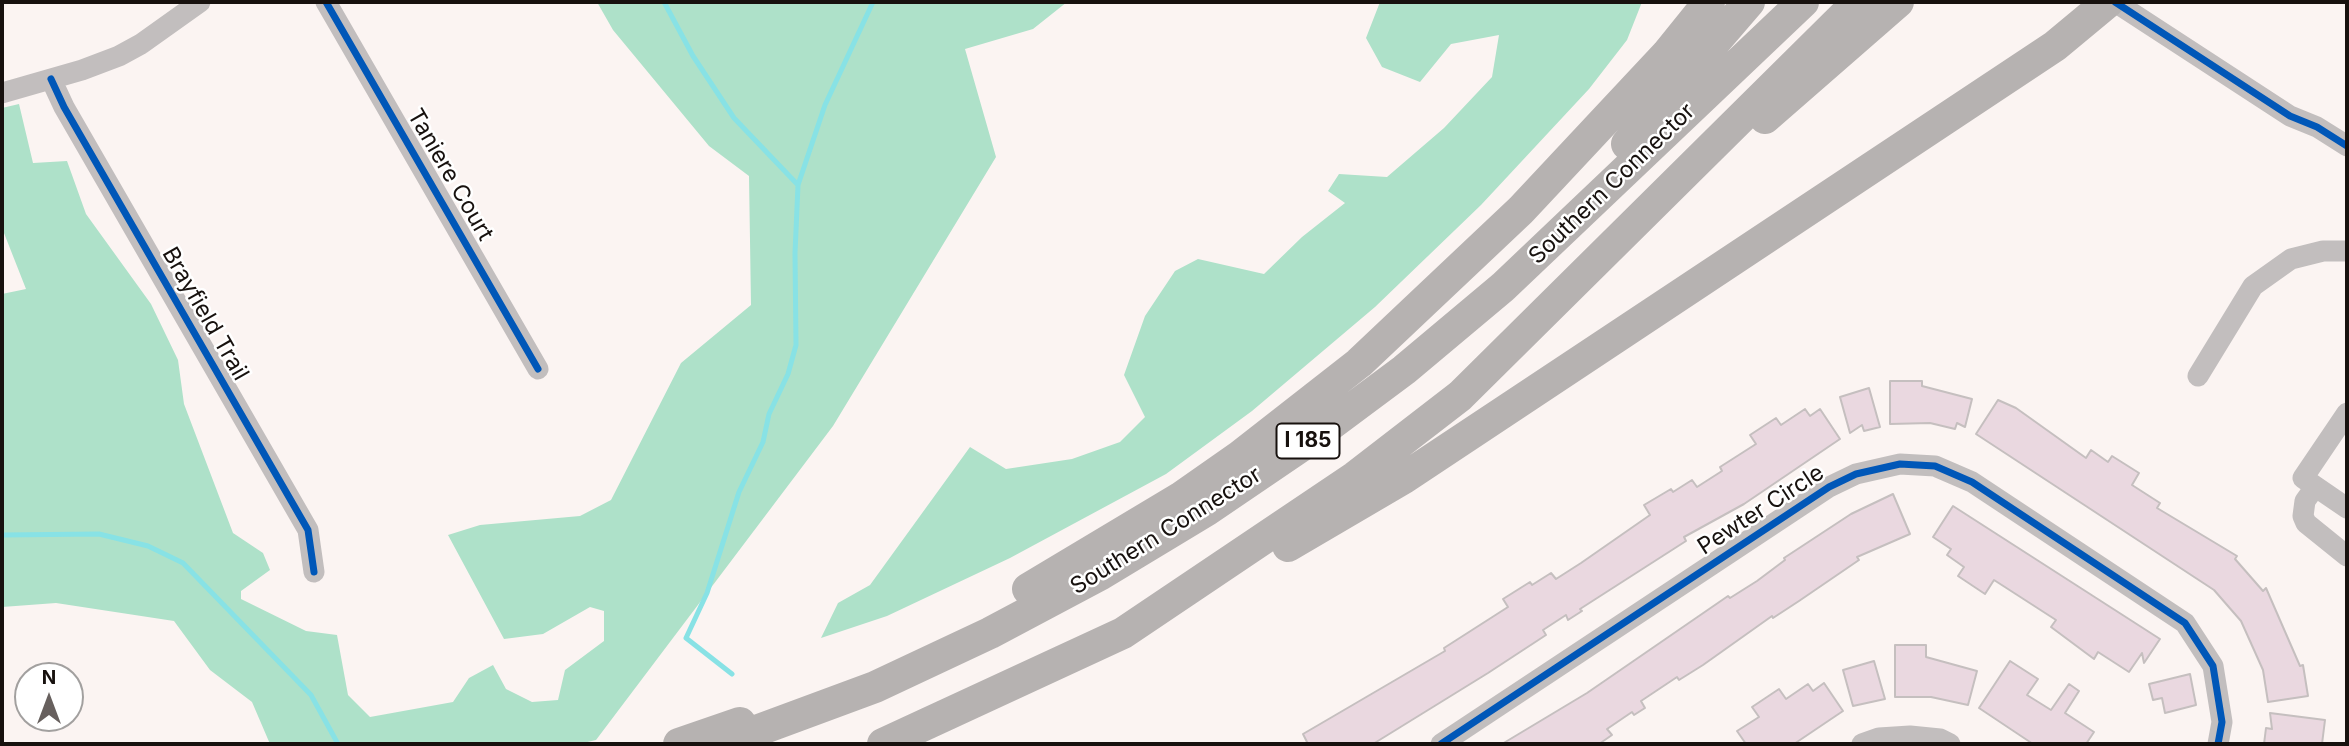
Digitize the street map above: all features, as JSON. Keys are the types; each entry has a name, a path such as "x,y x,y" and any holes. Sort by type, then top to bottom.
{"highway":[{"path":"1625,96 1695,2"},
{"path":"679,744 780,708 933,639 1054,575 1220,470 1360,363 1479,252 1667,54 1709,2"},
{"path":"1427,349 1455,317 1623,148 1749,2"},
{"name":"Southern Connector","path":"721,744 875,687 990,632 1101,574 1207,510 1310,440 1404,370 1503,287 1803,2"},
{"name":"Southern Connector","path":"883,744 1123,633 1355,477 1460,396 1858,2"},
{"path":"1661,197 1787,102 1898,2"},
{"path":"1123,633 1208,593 1404,478 2055,46 2108,2"}],"street":[{"path":"2,93 82,70 141,44 200,2"},
{"name":"Taniere Court","path":"326,2 538,369"},
{"path":"2115,2 2290,116 2317,127 2346,147"},
{"name":"Brayfield Trail","path":"51,79 64,107 308,530 314,572"},
{"path":"2198,376 2253,286 2291,260 2323,251 2347,251"},
{"path":"2347,413 2303,478 2347,508"},
{"name":"Pewter Circle","path":"1441,744 1829,487 1856,474 1900,464 1935,466 1972,482 2185,623 2213,666 2222,722 2218,744"},
{"path":"2315,487 2305,501 2303,516 2306,523 2347,556"},
{"path":"1862,744 1879,738 1910,736 1940,739 1950,744"}],"green space":[{"path":"597,2 1067,2 1033,29 965,49 996,157 833,426 596,740 579,744 270,744 252,702 210,670 174,621 56,603 2,607 2,294 26,289 2,228 2,108 19,104 33,163 67,161 86,214 151,304 178,360 184,404 233,533 263,553 270,570 241,591 241,599 306,631 337,635 348,695 370,717 453,702 469,678 493,665 506,689 532,702 558,700 565,670 604,641 604,611 590,607 543,634 504,639 448,535 480,525 580,516 611,500 681,363 751,305 749,176 709,146 613,30"},
{"path":"1380,2 1642,2 1627,40 1589,89 1481,205 1375,307 1252,411 1166,474 1010,558 887,616 821,638 838,603 870,585 970,447 1006,469 1072,459 1120,442 1145,417 1124,375 1145,316 1175,271 1198,259 1264,274 1302,237 1345,203 1328,191 1339,174 1387,177 1444,128 1492,77 1499,35 1451,44 1420,82 1382,67 1366,38"}],"building":[{"path":"1890,381 1922,381 1922,386 1972,399 1965,427 1957,423 1955,429 1930,423 1890,424"},
{"path":"1869,388 1880,427 1864,431 1862,425 1850,433 1840,397"},
{"path":"1998,400 2016,408 2086,458 2091,450 2108,462 2112,456 2139,473 2132,485 2160,503 2157,508 2237,556 2235,559 2263,591 2266,588 2300,666 2303,665 2308,696 2268,702 2263,670 2241,621 2214,590 1976,434"},
{"path":"1805,409 1810,416 1820,409 1840,439 1744,504 1684,537 1686,541 1580,609 1582,611 1568,620 1566,615 1543,630 1546,635 1488,673 1373,744 1308,744 1303,734 1445,651 1444,648 1508,607 1503,599 1551,573 1556,579 1650,515 1644,505 1692,480 1697,487 1722,471 1720,467 1756,444 1750,435 1776,418 1781,425"},
{"path":"1893,494 1910,534 1857,557 1859,560 1773,618 1772,616 1703,665 1679,680 1677,677 1641,701 1645,708 1634,715 1632,712 1607,729 1612,735 1599,744 1502,744 1587,693 1728,596 1730,598 1757,581 1785,560 1784,558 1851,514"},
{"path":"1953,506 2160,639 2144,663 2142,653 2129,672 2098,652 2094,659 2051,627 2056,620 1994,580 1985,594 1958,576 1964,567 1947,555 1951,549 1933,537"},
{"path":"1895,645 1926,645 1926,657 1977,671 1968,705 1931,697 1895,697"},
{"path":"1874,661 1885,699 1853,706 1843,670"},
{"path":"2010,661 2038,679 2027,695 2051,710 2069,684 2079,691 2065,713 2094,732 2086,744 2033,744 1979,708"},
{"path":"2190,674 2196,705 2165,713 2162,698 2153,700 2149,684"},
{"path":"1824,683 1843,711 1794,744 1746,744 1737,731 1759,717 1752,707 1779,689 1786,699 1808,684 1813,691"},
{"path":"2270,713 2325,720 2322,744 2264,744 2266,728 2272,729"}],"waterway":[{"path":"664,2 693,56 734,118 798,185"},
{"path":"732,674 686,638 707,593 739,492 763,442 769,414 788,374 796,345 795,253 798,185 825,105 873,2"},
{"path":"2,535 99,534 148,546 183,563 311,695 338,744"}],"cycle path":[{"path":"326,2 538,369"},
{"path":"2115,2 2290,116 2317,127 2347,146"},
{"path":"51,79 64,107 308,530 314,572"},
{"path":"1441,744 1829,487 1856,474 1900,464 1935,466 1972,482 2185,623 2213,666 2222,722 2218,744"}]}
